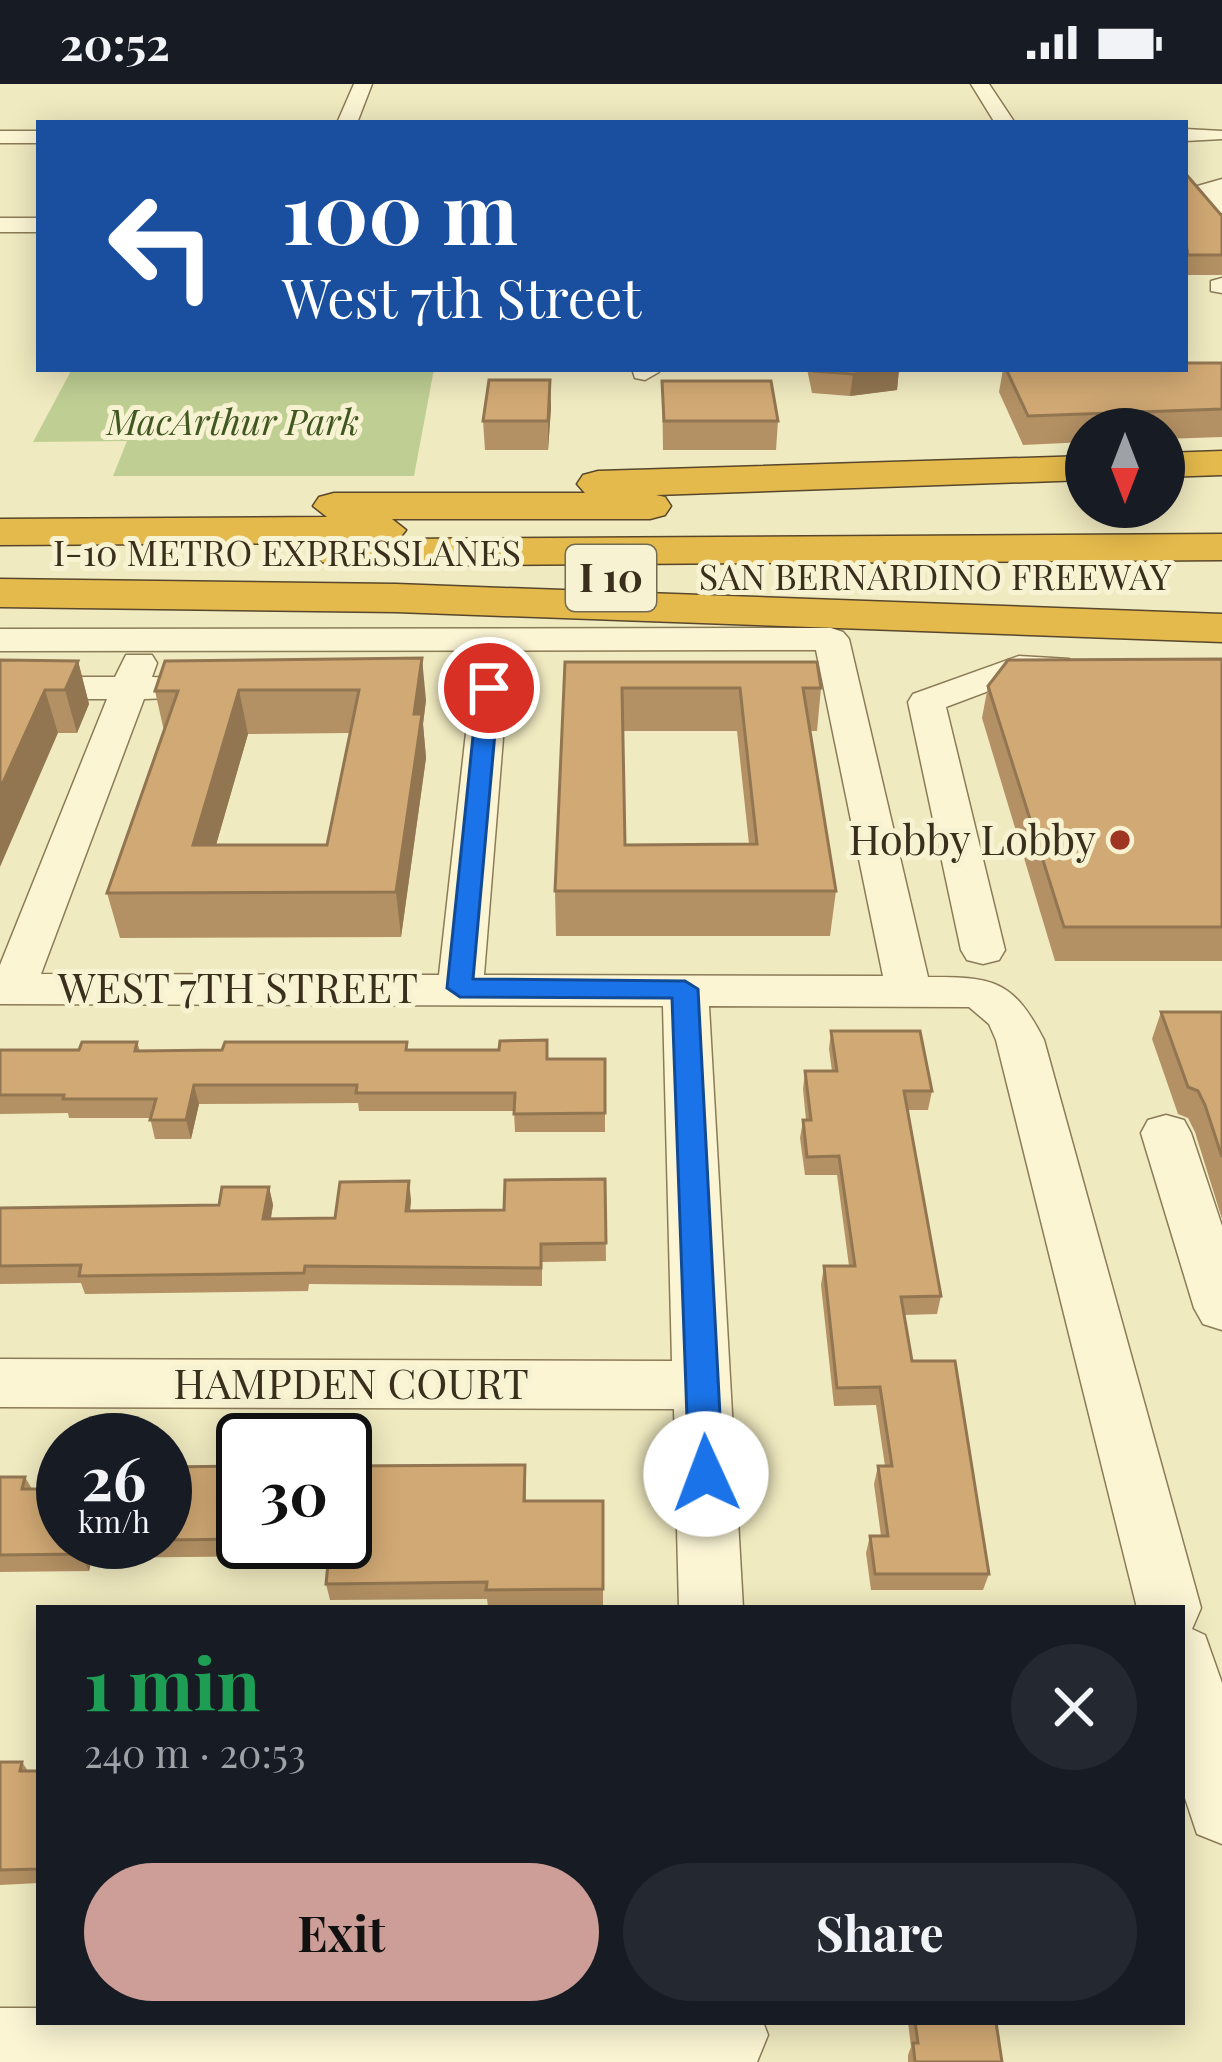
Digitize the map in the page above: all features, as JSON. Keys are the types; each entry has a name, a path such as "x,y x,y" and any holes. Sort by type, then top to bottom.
{"highway":[{"path":"1185,464 1222,463"},
{"path":"9,514 105,493 367,492 1065,469"},
{"name":"SAN BERNARDINO FREEWAY","path":"9,514 1065,506"},
{"name":"SAN BERNARDINO FREEWAY","path":"1185,507 1222,506"},
{"path":"435,530 1065,510"},
{"name":"I-10 METRO EXPRESSLANES","path":"9,514 435,530 1222,529"},
{"name":"I-10 METRO EXPRESSLANES","path":"0,554 1222,547"},
{"path":"303,554 650,578"},
{"name":"SAN BERNARDINO FREEWAY","path":"0,578 1222,575"},
{"path":"0,593 396,598 1222,628"}],"street":[{"path":"348,120 363,84"},
{"path":"980,84 1003,120"},
{"path":"1188,135 1215,135"},
{"path":"0,137 36,137"},
{"path":"1217,218 1205,187 1222,185"},
{"path":"1188,200 1217,218"},
{"path":"4,225 36,222"},
{"path":"0,640 831,639 908,988"},
{"path":"6,989 148,640"},
{"path":"1083,668 1019,667 926,702 981,971 1020,1040 1168,1605"},
{"path":"0,688 246,688"},
{"path":"460,988 489,688"},
{"path":"796,689 842,689"},
{"name":"WEST 7TH STREET","path":"6,989 908,988 981,971"},
{"path":"685,989 711,1605"},
{"path":"1166,1133 1222,1308"},
{"name":"HAMPDEN COURT","path":"0,1383 702,1385"},
{"path":"1185,1668 1222,1809"},
{"path":"0,2047 730,2040"}],"green space":[{"name":"MacArthur Park","path":"70,372 433,372 414,476 113,476 127,441 33,442"}],"building":[{"path":"1188,176 1222,216 1222,255 1188,255"},
{"path":"1188,363 1222,363 1222,409 1065,408 1065,415 1028,416 1007,372 1188,372"},
{"path":"489,380 550,380 548,421 483,421"},
{"path":"662,381 771,381 778,421 664,421"},
{"path":"422,658 414,714 422,714 396,892 107,893 178,691 155,691 165,661","holes":["239,690 359,690 327,845 193,845"]},
{"name":"Hobby Lobby","path":"1222,659 1222,927 1064,927 988,686 1008,660"},
{"path":"0,660 78,661 65,690 45,690 0,789"},
{"path":"565,662 817,662 821,688 803,688 836,891 555,891","holes":["622,688 740,688 757,844 625,845"]},
{"path":"1161,1012 1222,1012 1222,1157 1205,1105 1198,1091 1188,1087"},
{"path":"831,1031 920,1031 932,1091 904,1091 941,1296 901,1297 912,1361 955,1361 989,1574 875,1574 870,1536 888,1536 878,1466 892,1466 880,1387 837,1388 824,1266 855,1266 839,1156 807,1157 803,1120 811,1120 805,1071 837,1071"},
{"path":"547,1040 547,1059 605,1059 605,1113 514,1114 515,1093 356,1093 357,1085 194,1085 186,1120 150,1120 156,1099 0,1095 0,1050 79,1050 82,1042 137,1042 135,1051 222,1050 225,1042 407,1042 406,1050 499,1050 500,1041"},
{"path":"605,1179 606,1243 541,1244 541,1268 305,1266 304,1273 79,1276 81,1265 0,1266 0,1208 219,1205 222,1187 269,1187 263,1219 335,1218 340,1182 409,1181 406,1211 504,1210 505,1180"},
{"path":"525,1465 524,1501 603,1501 603,1589 486,1590 487,1582 326,1584 328,1569 372,1569 372,1466"},
{"path":"216,1466 216,1539 192,1540 192,1467"},
{"path":"0,1477 25,1477 22,1489 36,1489 36,1555 0,1555"},
{"path":"0,1762 22,1762 20,1771 36,1771 36,1869 0,1870"},
{"path":"915,2025 996,2025 1002,2062 915,2062 913,2043 918,2043"}],"place":[{"name":"Hobby Lobby","path":"1120,840"}],"route":[{"path":"489,688 460,988 685,989 706,1474"}]}
